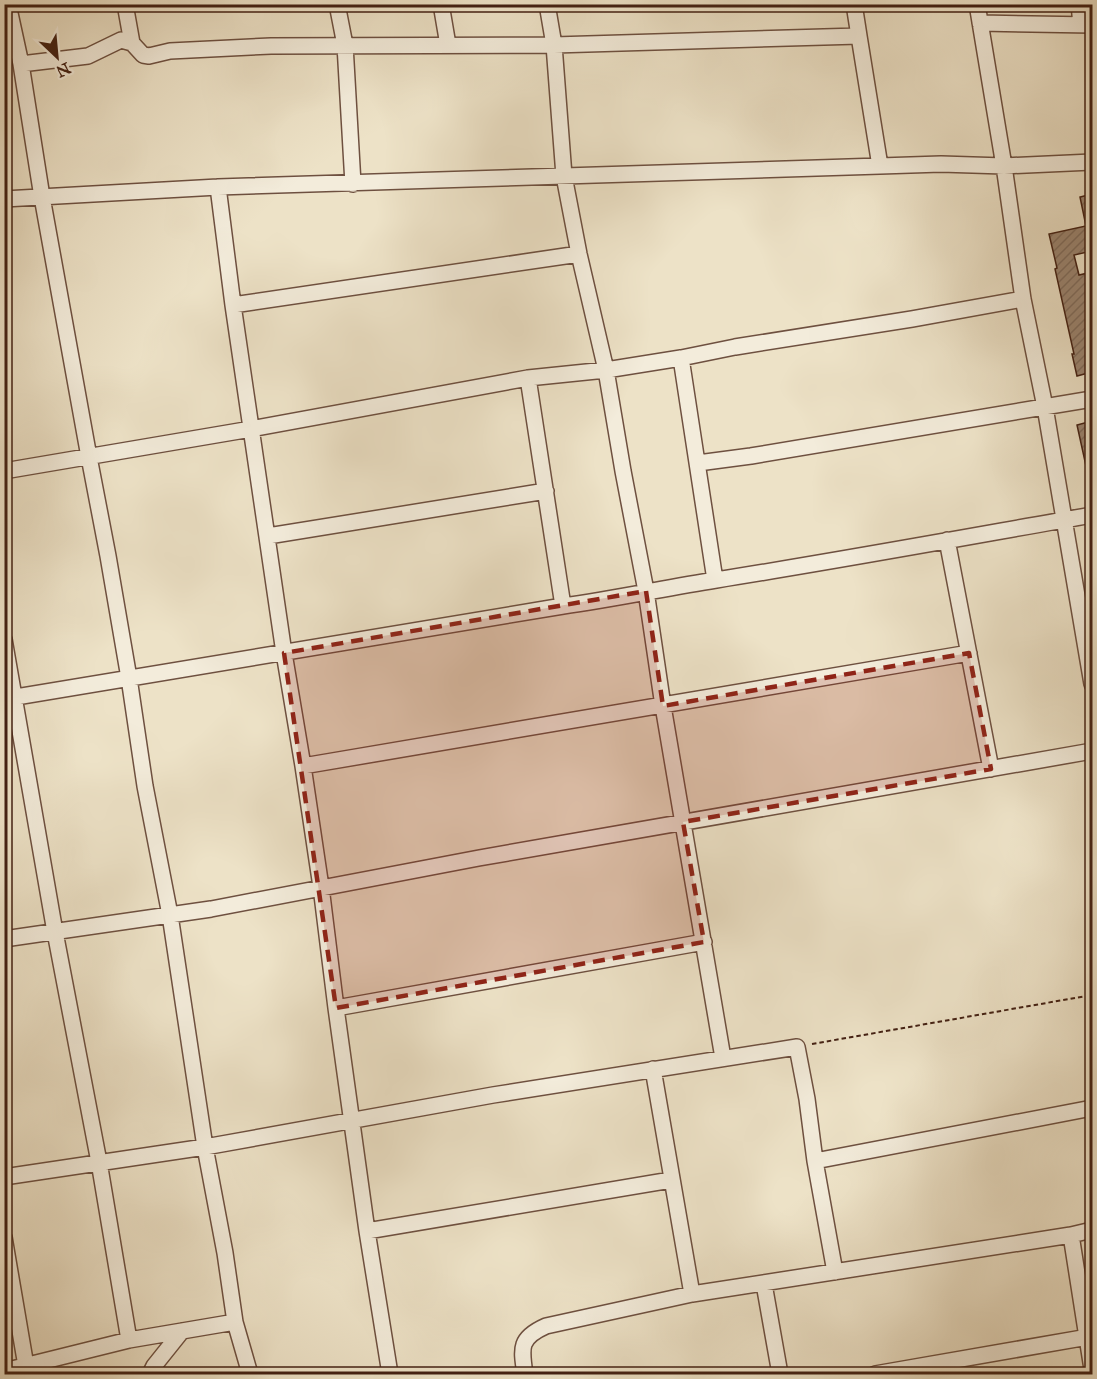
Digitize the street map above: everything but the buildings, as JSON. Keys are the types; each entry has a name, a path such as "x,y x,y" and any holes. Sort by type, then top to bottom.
{"street":[{"path":"8,4 21,64 42,197 129,678 145,786 170,915 205,1147 225,1253 235,1322 250,1374"},
{"path":"125,4 132,44"},
{"path":"337,4 345,45 353,184"},
{"path":"441,4 448,45"},
{"path":"547,4 554,45 564,176 579,254 606,370 646,591 663,706 723,1058"},
{"path":"854,4 880,166"},
{"path":"976,4 1004,166 1023,299 1045,407 1092,684"},
{"path":"980,23 1087,25 1079,4"},
{"path":"21,64 88,56 121,40 132,44 143,55 149,56 170,51 271,46 554,45 859,36"},
{"path":"4,199 218,187 941,164 1004,166 1092,162"},
{"path":"218,187 251,429 321,887 351,1121 390,1374"},
{"path":"233,305 579,254"},
{"path":"4,471 251,429 528,378 606,370 1023,299"},
{"path":"681,358 715,580"},
{"path":"528,378 563,606"},
{"path":"698,463 1092,399"},
{"path":"268,536 546,491"},
{"path":"10,698 603,600 1092,515"},
{"path":"947,540 991,769"},
{"path":"4,639 10,698 99,1162 129,1340"},
{"path":"303,766 969,653"},
{"path":"4,939 211,909 683,822 1092,751"},
{"path":"336,1008 704,942"},
{"path":"4,1177 205,1147 493,1095 797,1047 835,1272"},
{"path":"653,1069 692,1294"},
{"path":"815,1161 1092,1108"},
{"path":"367,1231 671,1180"},
{"path":"525,1374 522,1353 526,1338 534,1331 546,1326 692,1294 1092,1230"},
{"path":"1071,1234 1092,1369"},
{"path":"4,1237 26,1366"},
{"path":"764,1284 780,1374"},
{"path":"4,1371 129,1340 235,1322"},
{"path":"150,1374 182,1331"},
{"path":"875,1374 1088,1337"}],"path":[{"path":"797,1047 1092,994"}],"highlighted area":[{"path":"646,591 663,706 969,653 991,769 683,822 704,942 336,1008 284,653"}]}
